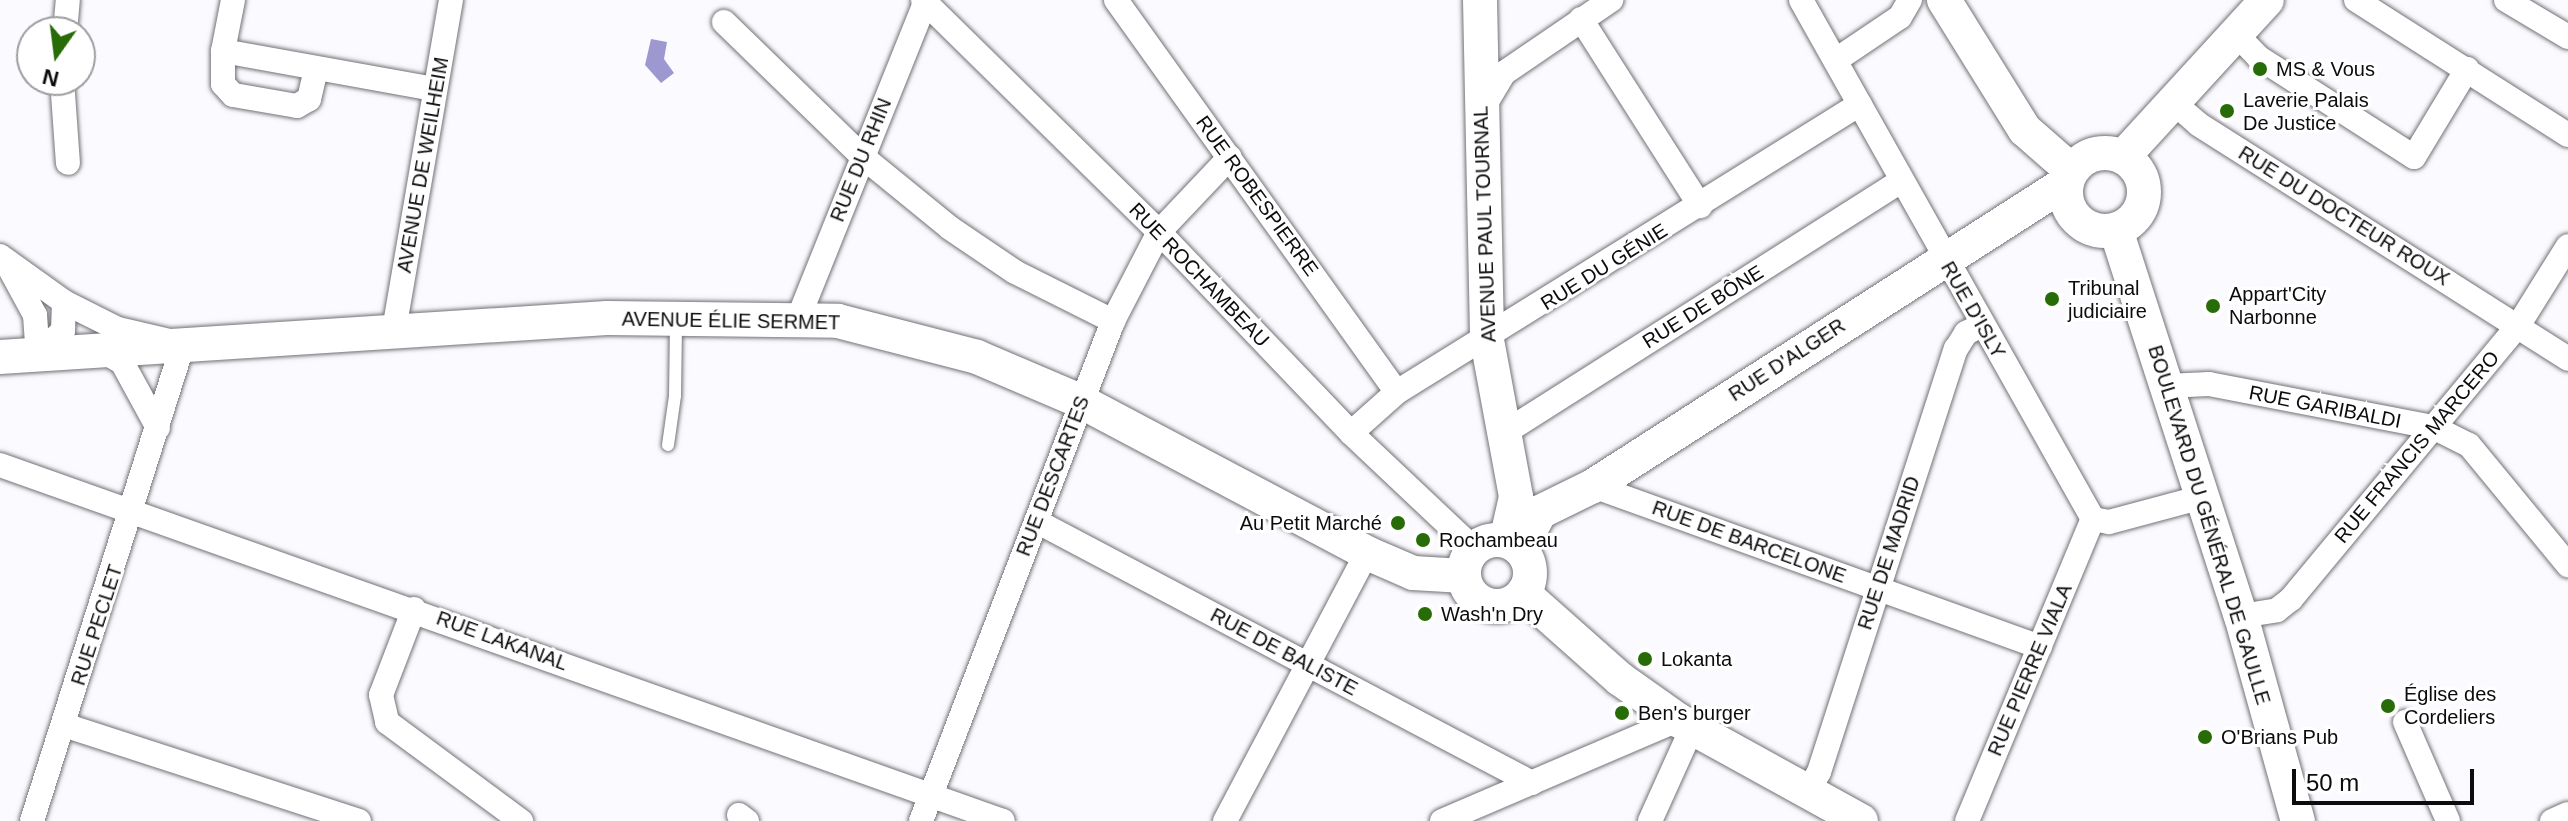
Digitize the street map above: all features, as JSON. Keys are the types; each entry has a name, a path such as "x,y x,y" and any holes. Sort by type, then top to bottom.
{"main road":[{"name":"AVENUE PAUL TOURNAL","path":"1480,0 1487,340 1516,497 1491,554 1529,566 1523,593"},
{"path":"1944,0 2025,130 2070,176"},
{"path":"2123,157 2267,0"},
{"path":"2095,154 2123,157 2140,173 2145,196 2136,217 2116,230 2082,224 2068,205 2070,176 2095,154"},
{"name":"RUE D'ALGER","path":"1491,554 1540,512 1593,486 2070,176"},
{"name":"BOULEVARD DU GÉNÉRAL DE GAULLE","path":"2116,230 2241,616 2298,821"},
{"name":"AVENUE ÉLIE SERMET","path":"0,357 394,330 676,318 838,321 977,357 1080,401 1367,553 1413,573 1491,554"},
{"path":"1491,554 1473,596 1493,606 1523,593 1620,679 1685,724 1861,821"}],"street":[{"path":"233,0 223,51 223,84 233,95 297,106 309,99 316,69"},
{"name":"AVENUE DE WEILHEIM","path":"394,330 451,0"},
{"name":"RUE DU RHIN","path":"798,319 924,0"},
{"name":"RUE ROCHAMBEAU","path":"924,0 1159,232 1351,433 1491,554"},
{"name":"RUE ROBESPIERRE","path":"1116,0 1397,392"},
{"path":"1480,114 1504,73 1611,0"},
{"name":"RUE D'ISLY","path":"1801,0 1943,259 2093,519"},
{"path":"1836,60 1900,17 1910,0"},
{"path":"2356,0 2568,135"},
{"path":"2506,0 2568,37"},
{"path":"1581,19 1700,206"},
{"path":"724,22 863,157 950,228 1015,272 1113,321"},
{"path":"2236,34 2258,57 2414,157 2467,69"},
{"path":"223,51 435,89"},
{"path":"63,96 68,163"},
{"name":"RUE DU DOCTEUR ROUX","path":"2173,102 2198,124 2568,359"},
{"name":"RUE DU GÉNIE","path":"1351,433 1397,392 1487,340 1860,104"},
{"name":"RUE DESCARTES","path":"921,821 1113,321 1159,232 1230,157"},
{"name":"RUE DE BÔNE","path":"1504,433 1901,181"},
{"name":"RUE FRANCIS MARCERO","path":"2241,616 2277,610 2291,599 2518,326 2568,246"},
{"path":"0,257 64,302 118,329 183,344"},
{"path":"0,257 24,289 35,315 38,354"},
{"path":"38,354 63,331 64,302"},
{"name":"RUE DE MADRID","path":"1808,791 1819,772 1956,349 1966,333 1982,325"},
{"name":"RUE PECLET","path":"32,821 133,514 183,344"},
{"path":"101,350 122,362 158,428"},
{"name":"RUE GARIBALDI","path":"2166,386 2209,384 2433,427 2469,445 2568,565"},
{"name":"RUE LAKANAL","path":"0,465 133,514 414,609 1003,821"},
{"name":"RUE DE BARCELONE","path":"1593,486 2040,647"},
{"path":"2093,519 2109,522 2202,497"},
{"name":"RUE PIERRE VIALA","path":"1967,821 2093,519"},
{"name":"RUE DE BALISTE","path":"1036,521 1532,783"},
{"path":"1225,821 1367,553"},
{"path":"414,609 381,695 387,722 508,817"},
{"path":"2405,722 2448,821"},
{"path":"1442,821 1685,724"},
{"path":"1650,821 1685,724"},
{"path":"64,725 359,821"},
{"path":"2552,821 2568,814"}],"lane":[{"path":"668,445 675,396 676,318"}],"shaded area":[{"path":"651,39 667,42 664,59 674,73 661,83 645,65"}],"place":[{"name":"MS & Vous","path":"2260,69"},
{"name":"Laverie Palais De Justice","path":"2227,111"},
{"name":"Tribunal judiciaire","path":"2052,299"},
{"name":"Appart'City Narbonne","path":"2213,306"},
{"name":"Au Petit Marché","path":"1398,523"},
{"name":"Rochambeau","path":"1423,540"},
{"name":"Wash'n Dry","path":"1425,614"},
{"name":"Lokanta","path":"1645,659"},
{"name":"Église des Cordeliers","path":"2388,706"},
{"name":"Ben's burger","path":"1622,713"},
{"name":"O'Brians Pub","path":"2205,737"}]}
